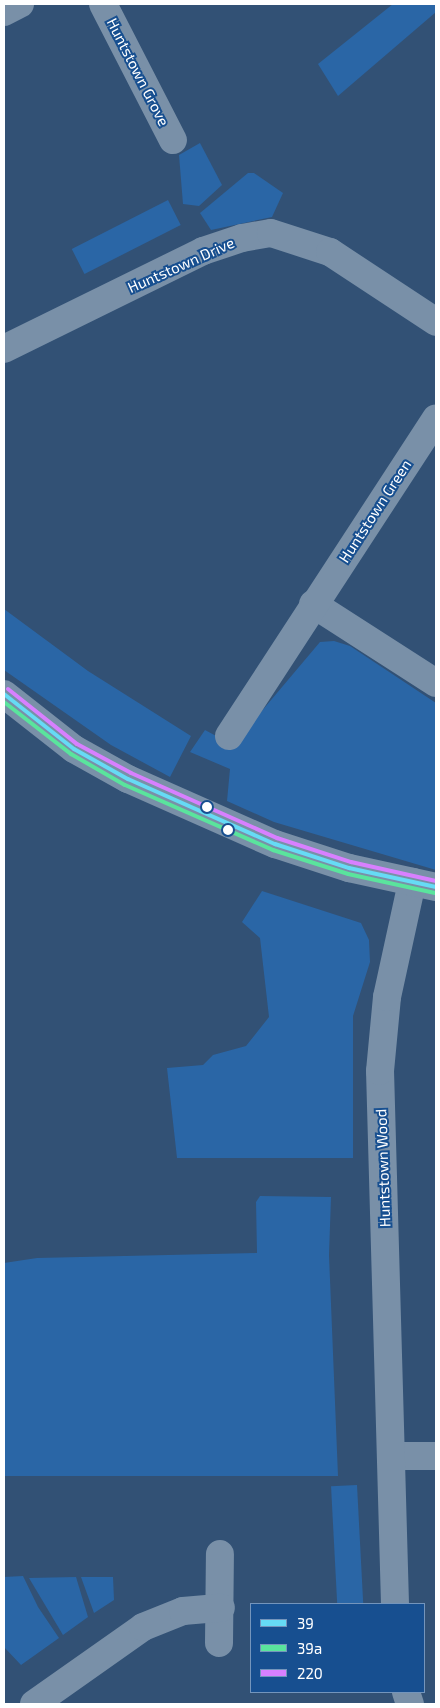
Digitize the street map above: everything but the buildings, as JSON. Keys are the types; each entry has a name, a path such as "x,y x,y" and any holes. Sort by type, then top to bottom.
{"street":[{"path":"4,12 20,4"},
{"name":"Huntstown Grove","path":"103,4 173,140"},
{"name":"Huntstown Drive","path":"4,350 203,252 242,238 271,233 330,252 436,322"},
{"name":"Huntstown Green","path":"229,736 313,604 436,418"},
{"path":"313,604 436,683"},
{"path":"4,694 74,749 128,779 275,844 350,868 424,884"},
{"name":"Huntstown Wood","path":"395,1603 393,1456 380,1070 387,997 424,884"},
{"path":"393,1456 436,1456"},
{"path":"219,1643 220,1554"},
{"path":"34,1704 143,1627 183,1611 220,1608"}],"shaded area":[{"path":"393,4 436,4 436,12 338,96 318,64"},
{"path":"200,143 222,185 199,206 183,204 179,155"},
{"path":"248,173 254,173 283,193 272,217 211,230 200,213"},
{"path":"168,200 181,225 84,274 72,249"},
{"path":"4,609 88,671 191,736 170,777 111,745 4,670"},
{"path":"334,641 350,646 436,703 436,870 274,822 227,801 230,769 190,752 205,730 233,745 320,642"},
{"path":"262,891 361,923 369,940 370,962 353,1016 353,1158 177,1158 167,1068 203,1065 213,1055 246,1046 269,1017 260,938 242,922"},
{"path":"260,1196 331,1197 329,1255 338,1476 4,1476 4,1263 37,1258 257,1253 256,1202"},
{"path":"357,1485 363,1603 337,1603 331,1486"},
{"path":"23,1576 38,1607 59,1638 21,1665 4,1647 4,1577"},
{"path":"76,1577 88,1617 63,1635 29,1578"},
{"path":"81,1577 113,1577 114,1600 94,1613"}],"transit line":[{"name":"220","path":"8,689 77,744 131,773 277,838 351,862 436,881"},
{"name":"39","path":"4,694 74,749 128,779 275,844 349,868 436,887"},
{"name":"39a","path":"4,702 71,754 125,785 273,850 348,874 435,893"}]}
